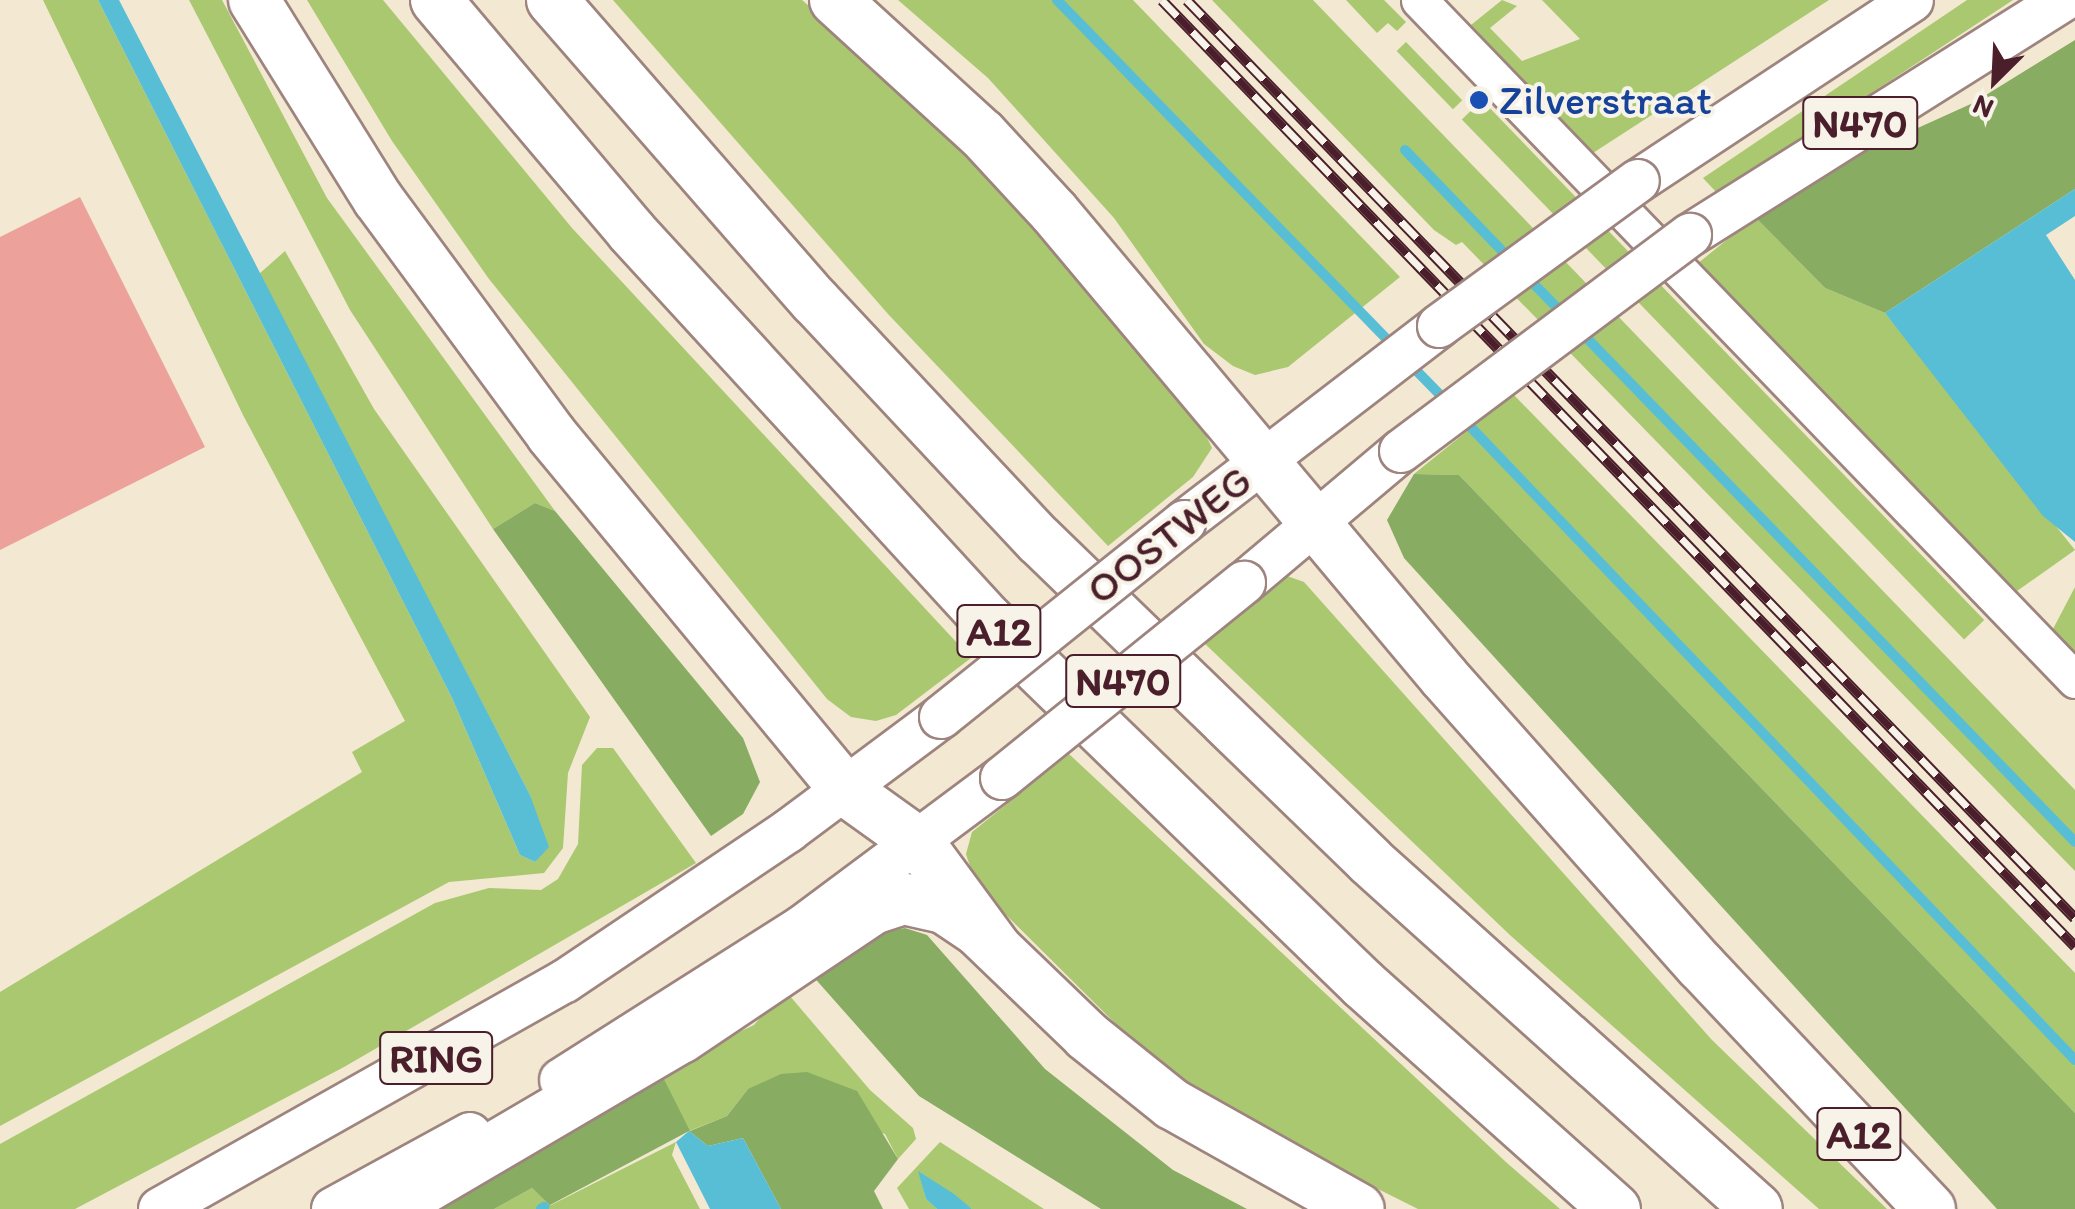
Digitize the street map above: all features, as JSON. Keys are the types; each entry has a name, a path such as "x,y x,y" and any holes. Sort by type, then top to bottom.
{"highway":[{"path":"254,0 336,135 456,309 845,790 919,843 996,948"},
{"name":"A12","path":"436,0 630,231 988,620 1349,971 1615,1209"},
{"name":"A12","path":"552,0 815,301 1039,540 1356,849 1757,1209"},
{"name":"A12","path":"835,0 1016,169 1266,460 1312,526 1701,966 1930,1209"},
{"path":"389,1209 666,1048 883,904 929,902 996,948 1087,1036 1172,1104 1358,1209"}],"main road":[{"name":"OOSTWEG","path":"160,1209 518,1010 845,790 1348,396 1638,181 1912,0"},
{"name":"OOSTWEG","path":"333,1209 592,1062 919,843 1244,583 1401,450 1690,235 2063,0"}],"street":[{"path":"1419,0 2075,680"}],"green space":[{"path":"43,0 98,0 452,698 520,855 535,862 541,854 530,795 259,274 285,251 374,409 590,717 568,773 563,848 544,873 449,882 0,1126 0,992 362,772 352,752 405,721 243,415"},
{"path":"189,0 222,0 327,198 555,511 535,503 493,529 350,310"},
{"path":"307,0 383,0 572,228 971,658 896,715 876,721 851,717 827,699 489,279 392,141"},
{"path":"613,0 802,0 905,89 1026,212 1191,404 1212,448 1193,477 1108,546 888,314"},
{"path":"898,0 1133,0 1400,277 1288,367 1255,375 1233,366 1204,344 1114,218 988,78"},
{"path":"1212,0 1313,0 2075,790 2075,871 1462,242 1456,245 1434,230"},
{"path":"1346,0 1384,0 1406,22 1397,31 1388,23 1377,33"},
{"path":"1502,0 1517,6 1490,28 1522,61 1580,39 1542,0 1829,0 1593,153 1471,25"},
{"path":"1967,0 2013,0 1718,194 1703,178"},
{"path":"2075,40 2075,189 1885,313 1825,288 1755,217 1805,179 1973,103"},
{"path":"1406,42 1462,100 1453,109 1397,51"},
{"path":"1482,100 1984,620 1964,640 1462,119"},
{"path":"1755,217 1825,288 1885,313 2075,550 2017,591 1697,264"},
{"path":"1513,394 2075,973 2075,1113 1459,475 1414,474"},
{"path":"1414,474 1459,475 2075,1113 2075,1209 1997,1209 1404,558 1387,520"},
{"path":"535,503 555,511 743,738 760,782 743,814 711,836 493,529"},
{"path":"1287,576 1304,582 1712,1040 1887,1209 1819,1209 1511,936 1202,641"},
{"path":"2075,587 2075,652 2053,629"},
{"path":"597,748 613,748 696,863 344,1067 75,1209 0,1209 0,1144 435,903 489,888 541,890 558,879 578,844 582,765"},
{"path":"1069,754 1560,1209 1418,1209 1248,1124 1144,1052 976,885 966,854 972,832"},
{"path":"905,928 927,935 1045,1069 1173,1170 1247,1209 1101,1209 919,1096 811,974 884,932"},
{"path":"784,989 870,1090 913,1128 916,1139 898,1159 885,1134 748,1089 727,1116 689,1131 659,1069 754,1025"},
{"path":"659,1069 690,1131 727,1116 748,1089 781,1074 807,1072 857,1091 898,1159 874,1191 883,1209 781,1209 743,1138 708,1146 689,1131 550,1205 532,1188 494,1209 412,1209"},
{"path":"676,1142 672,1155 700,1209 494,1209 532,1188 551,1205"},
{"path":"940,1142 1044,1209 972,1209 919,1172 926,1199 937,1209 909,1209 897,1188"}],"water":[{"path":"98,0 119,0 530,795 549,847 535,862 520,855 452,698"},
{"path":"2075,189 2075,216 2046,235 2075,280 2075,542 2043,516 1885,313"},
{"path":"689,1131 708,1146 743,1138 781,1209 710,1209 676,1142"},
{"path":"918,1171 972,1209 937,1209 926,1199"}],"building":[{"path":"80,197 205,447 0,550 0,237"}],"waterway":[{"path":"1057,0 1394,347"},
{"path":"1405,150 1511,260"},
{"path":"1526,276 1566,317"},
{"path":"1578,329 2075,842"},
{"path":"1409,363 1450,405"},
{"path":"1461,417 2075,1060"}],"railway":[{"path":"1162,0 2075,946"},
{"path":"1187,0 2075,918"}],"place":[{"name":"Zilverstraat","path":"1479,100"}]}
